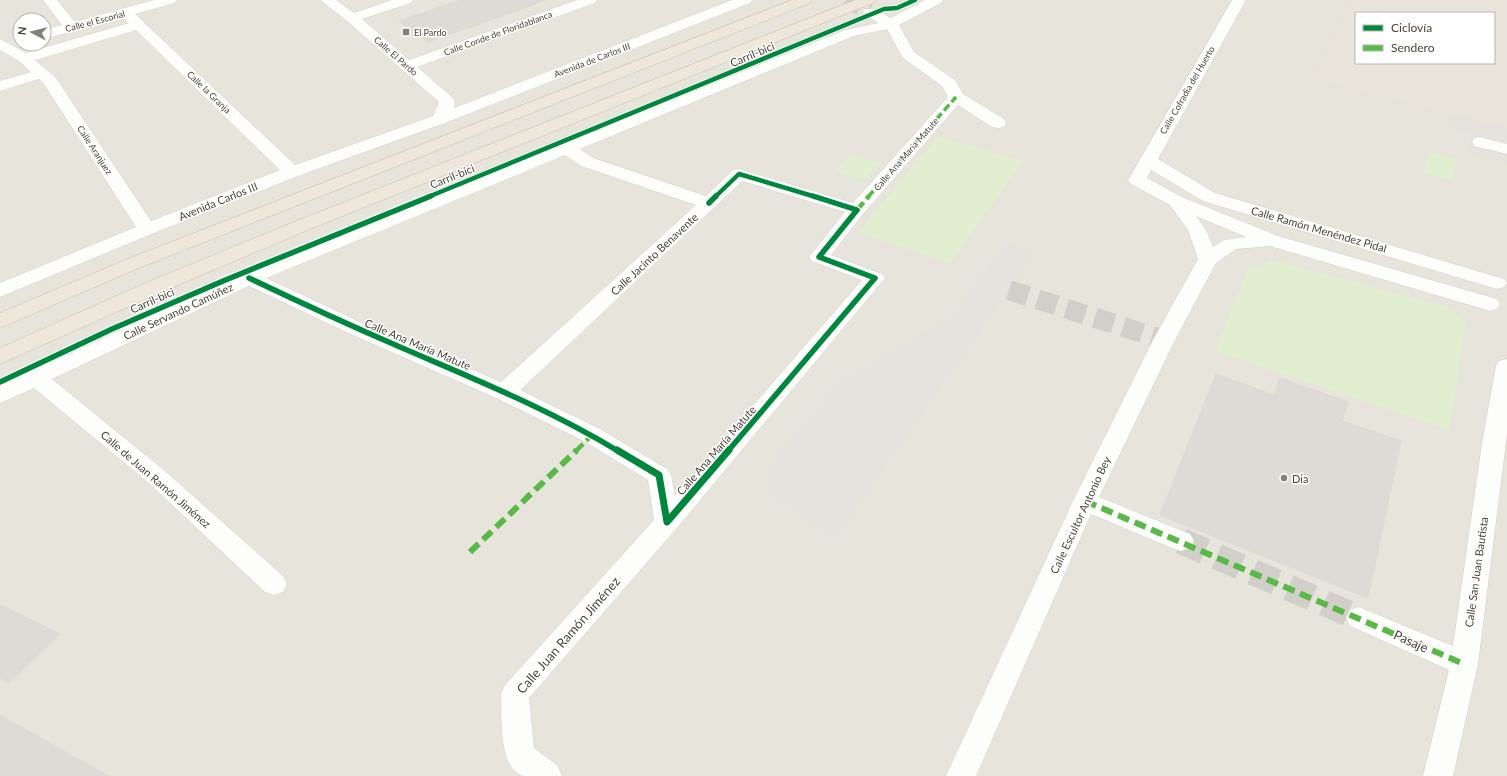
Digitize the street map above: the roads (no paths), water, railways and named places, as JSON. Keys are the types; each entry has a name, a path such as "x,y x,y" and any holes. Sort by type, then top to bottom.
{"highway":[{"path":"0,321 132,264 805,0"},
{"path":"0,358 143,292 301,226 869,6"}],"street":[{"path":"50,0 71,27"},
{"name":"Calle el Escorial","path":"52,33 170,0"},
{"name":"Calle El Pardo","path":"327,0 352,18 447,101 446,108 439,119"},
{"path":"352,18 406,0"},
{"name":"Calle Conde de Floridablanca","path":"406,66 590,0"},
{"name":"Avenida de Carlos III","path":"439,119 746,0"},
{"name":"Calle Servando Camúñez","path":"0,395 249,278 850,33 892,24 936,0"},
{"name":"Calle Cofradía del Huerto","path":"1137,180 1239,0"},
{"path":"869,6 892,24 908,54 949,83 956,97 998,122"},
{"name":"Calle la Granja","path":"126,13 292,172"},
{"path":"24,58 139,25"},
{"name":"Calle Aranjuez","path":"6,45 24,58 40,74 50,81 147,229"},
{"path":"0,86 40,74"},
{"name":"Calle Ana María Matute","path":"667,522 875,278 819,257 857,210 956,97"},
{"name":"Avenida Carlos III","path":"0,291 147,229 292,172 439,119"},
{"path":"1480,142 1507,149"},
{"name":"Calle Jacinto Benavente","path":"504,392 709,203 587,162 566,148"},
{"name":"Calle Ramón Menéndez Pidal","path":"1147,160 1209,197 1502,284"},
{"path":"709,203 739,174 857,210"},
{"name":"Calle Ramón Menéndez Pidal","path":"1137,180 1176,201 1219,217 1271,240 1498,307"},
{"path":"1176,201 1197,230 1208,259 1231,244 1271,240"},
{"name":"Calle Escultor Antonio Bey","path":"961,776 1085,501 1164,340 1208,259"},
{"name":"Calle Ana María Matute","path":"249,278 353,327 504,392 592,435 659,475 667,522"},
{"path":"1498,307 1481,295 1480,290 1485,284 1502,284"},
{"name":"Calle San Juan Bautista","path":"1438,776 1464,664 1493,451 1507,366"},
{"name":"Calle de Juan Ramón Jiménez","path":"36,378 158,478 274,584"},
{"path":"1085,501 1181,541"},
{"name":"Calle Juan Ramón Jiménez","path":"547,776 520,755 515,694 667,522"},
{"name":"Pasaje","path":"1359,618 1464,664"}],"tunnel":[{"path":"846,0 869,12"},
{"path":"1009,290 1164,340"},
{"path":"1181,541 1359,618"}],"place":[{"name":"El Pardo","path":"406,32"},
{"name":"Dia","path":"1284,478"}]}
